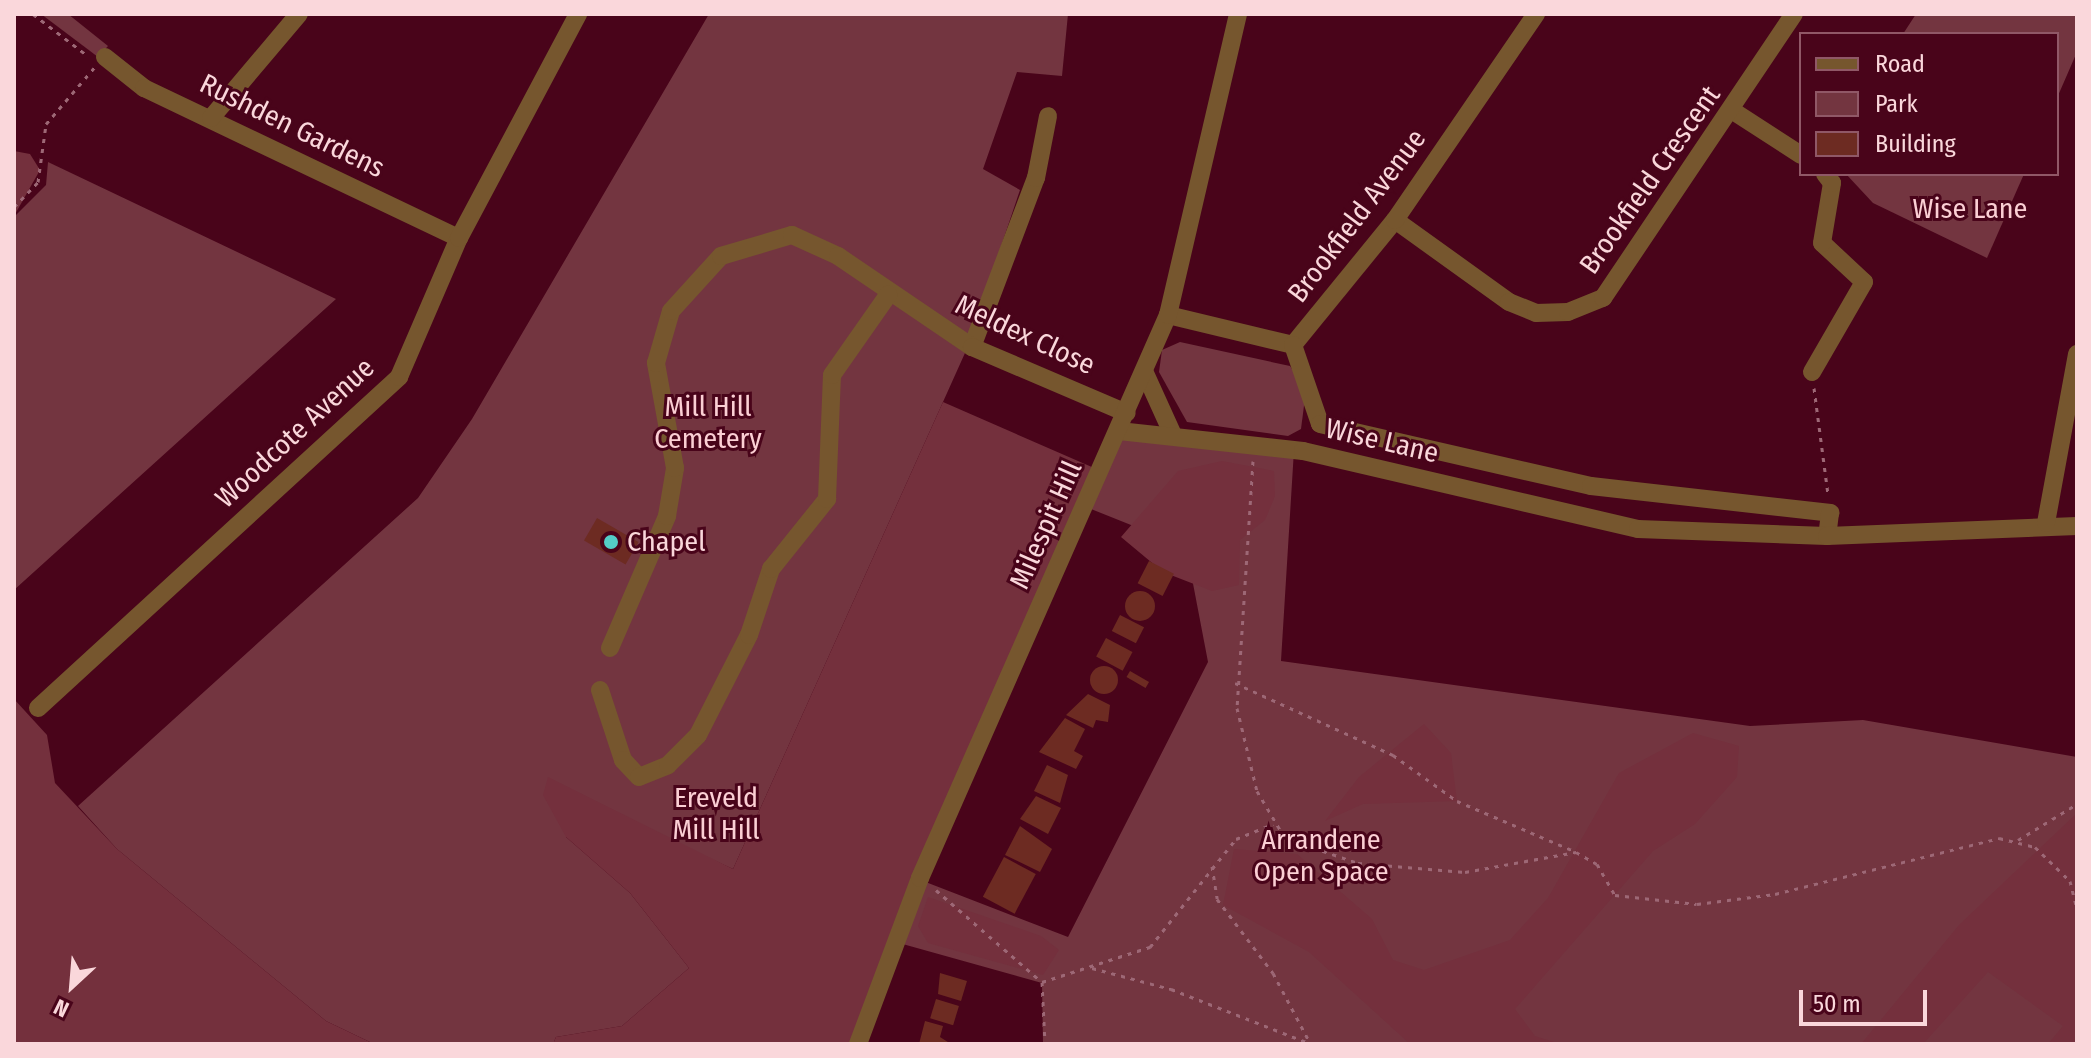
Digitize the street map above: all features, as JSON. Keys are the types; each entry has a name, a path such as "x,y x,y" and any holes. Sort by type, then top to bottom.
{"street":[{"path":"211,118 299,14"},
{"name":"Woodcote Avenue","path":"38,708 399,377 459,238 578,14"},
{"name":"Milespit Hill","path":"858,1044 920,878 1168,315 1238,14"},
{"name":"Brookfield Avenue","path":"1168,315 1293,345 1395,220 1536,14"},
{"name":"Brookfield Crescent","path":"1395,220 1509,302 1536,313 1568,312 1603,298 1733,111 1794,14"},
{"name":"Rushden Gardens","path":"105,57 144,88 459,238"},
{"path":"1733,111 1799,154"},
{"path":"972,347 1036,178 1048,116"},
{"path":"1812,372 1864,282 1822,243 1832,183 1827,176"},
{"name":"Meldex Close","path":"610,648 667,516 675,468 656,363 671,311 688,286 721,256 792,235 838,256 895,299 972,347 1127,413"},
{"path":"600,690 623,760 639,777 668,765 698,735 749,635 771,569 827,499 832,375 895,299"},
{"name":"Wise Lane","path":"1293,345 1320,424"},
{"path":"2046,523 2077,354"},
{"path":"1144,371 1173,435"},
{"name":"Wise Lane","path":"1303,451 1320,424"},
{"name":"Wise Lane","path":"1320,424 1591,486 1830,513"},
{"name":"Wise Lane","path":"1119,431 1303,451 1638,529 1827,536 2046,523 2077,526"},
{"path":"1827,536 1830,513"}],"path":[{"path":"33,14 94,61 105,57"},
{"path":"14,207 38,182 46,124 105,57"},
{"path":"1812,372 1830,513"},
{"path":"1254,445 1235,683 1247,760 1273,824 1312,849 1396,867 1465,872 1576,852"},
{"path":"1235,683 1393,755 1457,801 1576,852 1597,864 1615,895 1697,904 1789,891 1923,852 2018,840 2077,804"},
{"path":"1042,982 1150,947 1236,839 1273,824"},
{"path":"2018,840 2070,881 2077,910"},
{"path":"1212,866 1217,899 1273,973 1311,1044"},
{"path":"920,878 1042,982 1045,1044"},
{"path":"1088,967 1158,984 1311,1044"}],"green space":[{"path":"41,14 68,14 108,46 98,57"},
{"name":"Mill Hill Cemetery","path":"709,14 1068,14 1062,76 1017,72 983,169 1020,190 965,353 733,869 663,837 566,837 630,893 689,968 622,1026 556,1037 553,1044 374,1044 326,1021 117,849 78,806 418,498 472,419"},
{"path":"1916,14 2077,14 2077,52 2059,93 2059,32 1904,32"},
{"path":"48,162 336,299 14,590 14,217 46,185"},
{"name":"Wise Lane","path":"1848,176 2023,176 1987,258 1873,203"},
{"path":"1180,342 1290,366 1306,390 1301,429 1288,436 1187,422 1159,372 1162,350"},
{"name":"Arrandene Open Space","path":"1119,431 1294,450 1281,661 1750,726 1863,720 2077,757 2077,1044 1043,1044 1042,983 899,943 923,881 1068,937 1208,662 1186,547 1086,507"}],"shaded area":[{"path":"14,151 30,154 40,170 14,216"},
{"path":"943,402 1101,471 858,1044 553,1044 556,1037 622,1026 689,968 630,893 566,837 543,795 548,777 733,869"},
{"path":"1222,461 1274,471 1275,496 1265,520 1240,540 1239,585 1212,591 1163,572 1121,537 1178,471"},
{"path":"14,699 47,735 55,783 117,849 326,1021 374,1044 14,1044"},
{"path":"1424,724 1451,753 1457,801 1363,804 1325,821 1359,777"},
{"path":"1693,733 1739,746 1737,777 1695,824 1653,851 1515,1009 1535,1036 1560,1044 1410,1044 1309,952 1223,905 1234,849 1297,854 1372,919 1393,960 1424,970 1510,940 1548,898 1619,773"},
{"path":"2077,813 2077,1044 2048,1044 2063,1026 1988,972 1923,1044 1861,1044 1959,925"},
{"path":"928,897 1041,936 1059,950 1043,975 928,943 918,926"}],"building":[{"name":"Chapel","path":"597,518 639,542 626,565 584,541"},
{"path":"1149,561 1174,574 1163,596 1138,583"},
{"path":"1140,591 1151,595 1155,606 1151,617 1140,621 1129,617 1125,606 1129,595"},
{"path":"1120,615 1144,627 1136,643 1112,631"},
{"path":"1106,638 1132,652 1123,671 1096,657"},
{"path":"1104,666 1114,670 1118,680 1114,690 1104,694 1094,690 1090,680 1094,670"},
{"path":"1130,671 1149,682 1146,688 1126,677"},
{"path":"1088,694 1110,705 1108,722 1096,720 1093,728 1066,715"},
{"path":"1065,718 1085,729 1074,751 1083,756 1076,769 1039,752"},
{"path":"1047,765 1068,775 1060,803 1034,791"},
{"path":"1036,796 1061,808 1048,834 1020,819"},
{"path":"1020,826 1052,849 1040,872 1005,855"},
{"path":"1004,857 1036,874 1015,914 983,897"},
{"path":"940,973 967,981 961,1001 938,994"},
{"path":"936,999 959,1006 953,1025 930,1018"},
{"path":"925,1021 943,1026 940,1037 951,1044 919,1044"}],"place":[{"name":"Chapel","path":"611,542"}],"park label":[{"name":"Ereveld Mill Hill","path":"716,814"}]}
